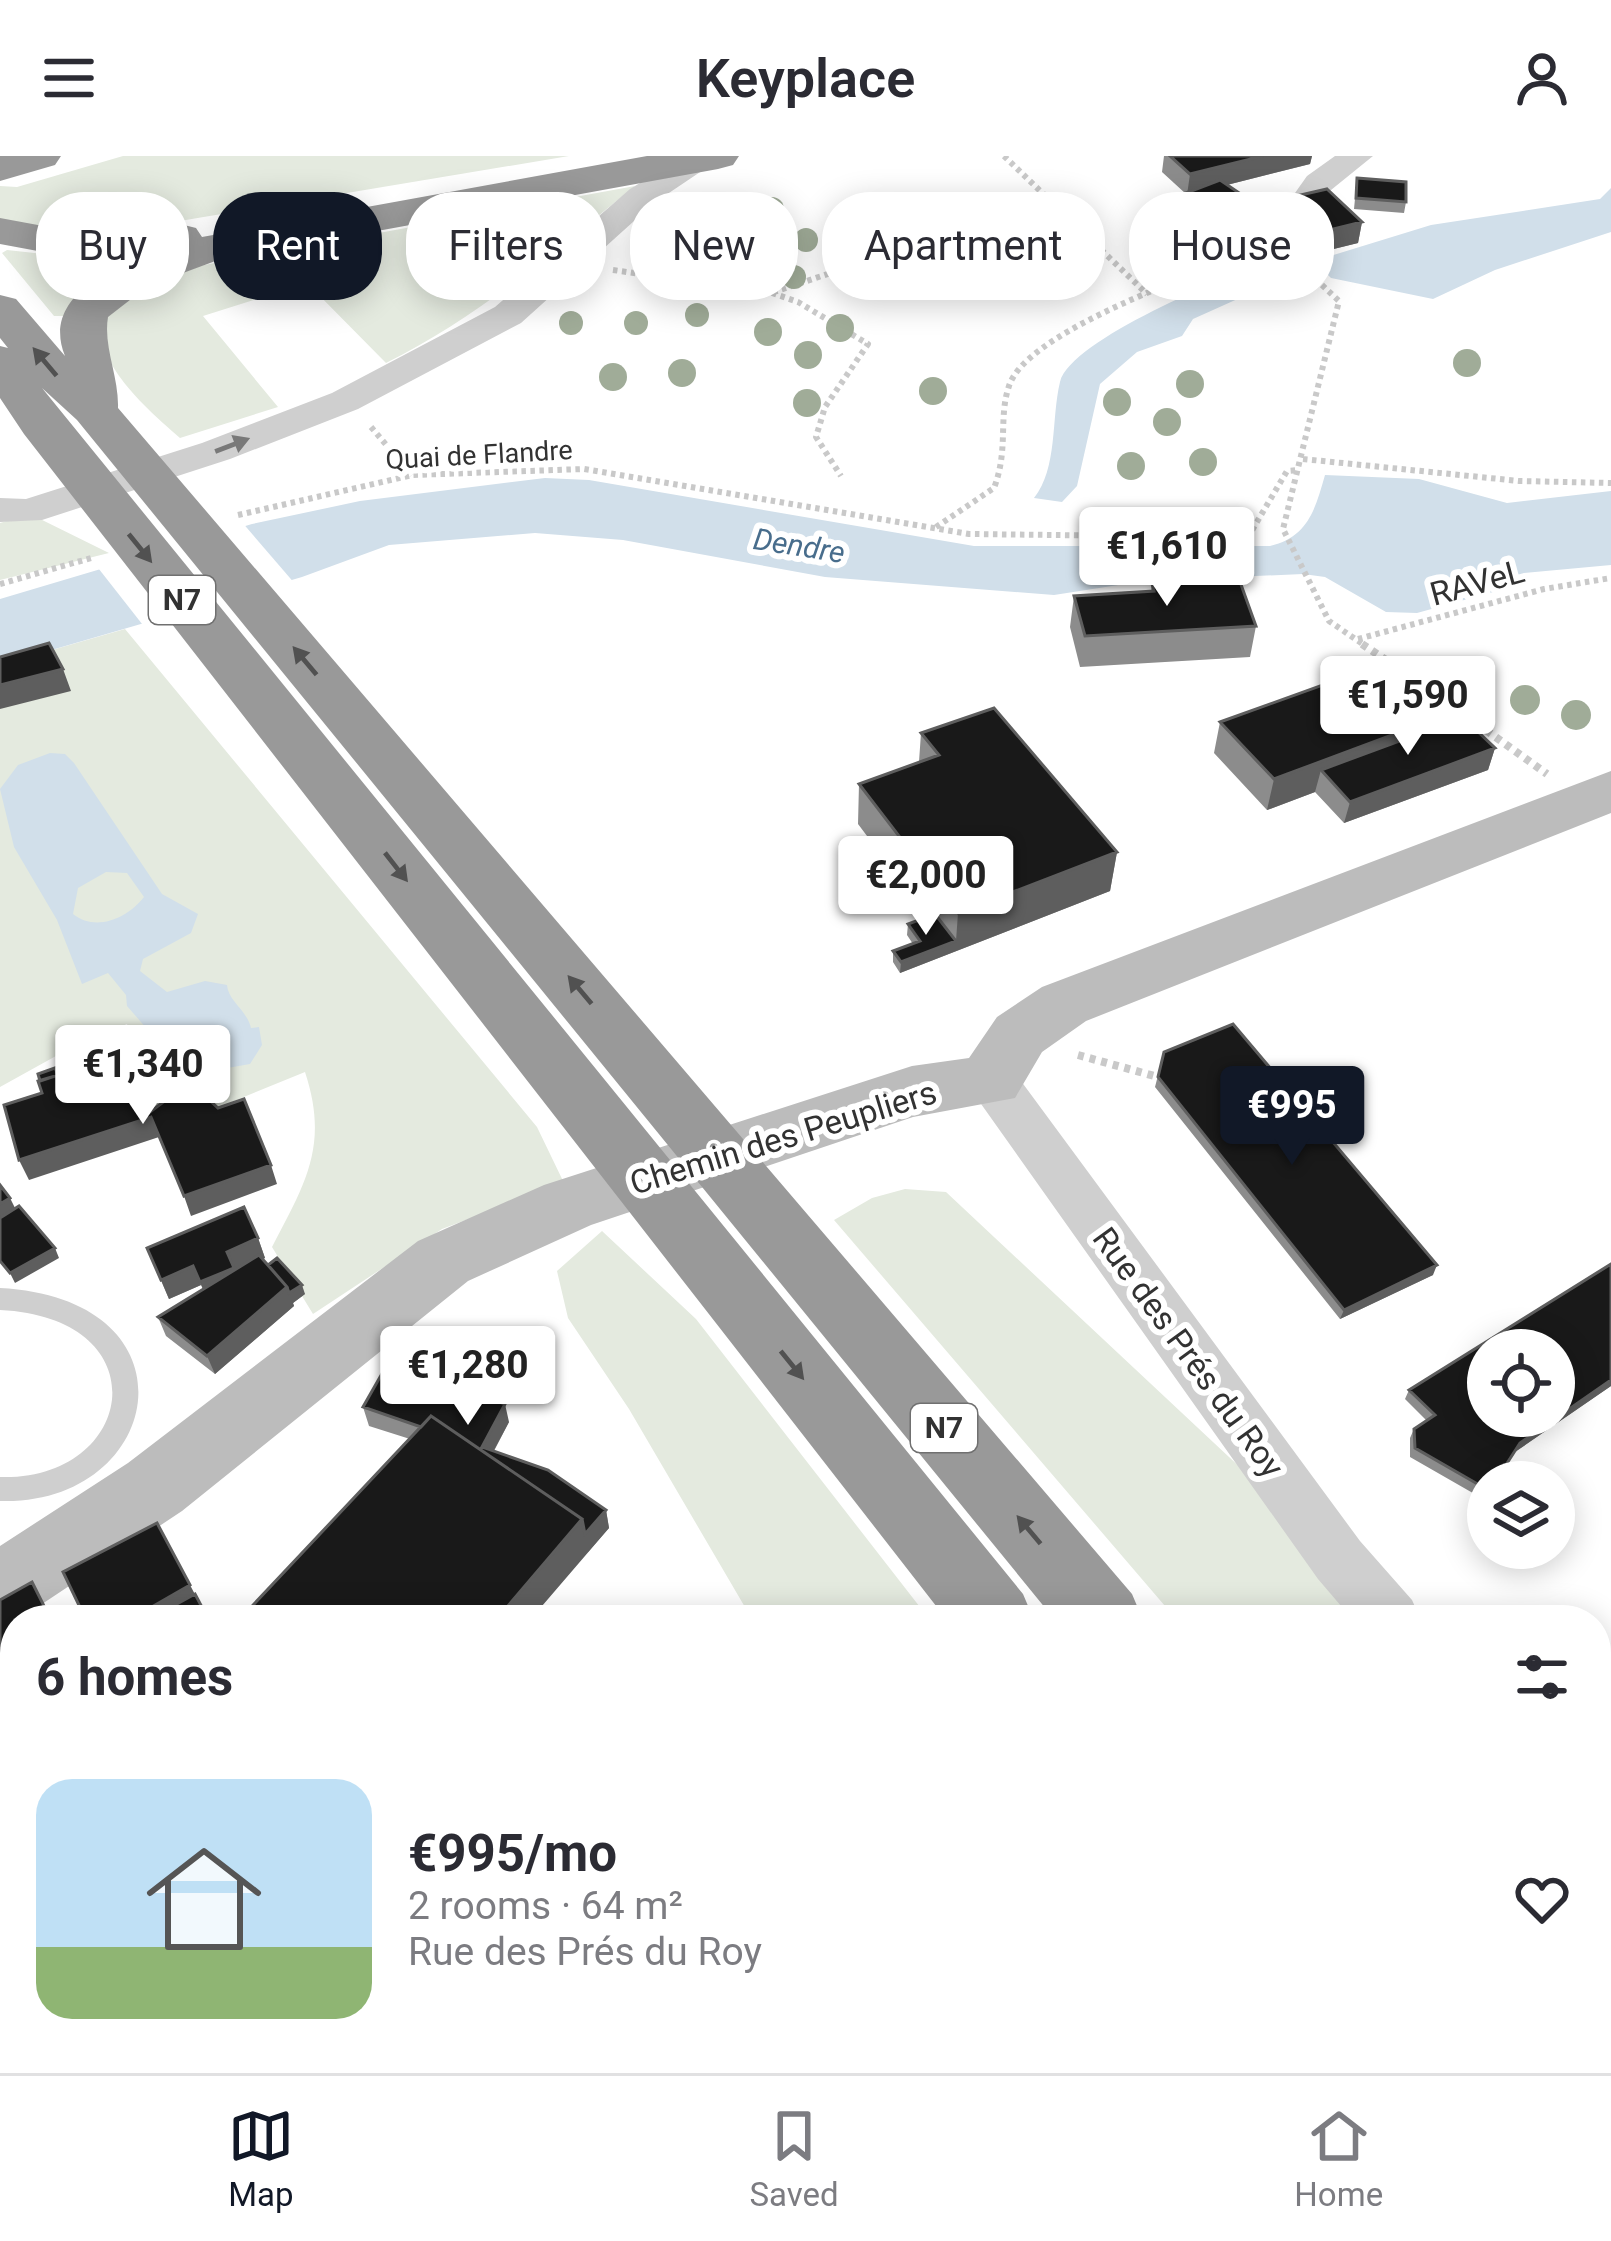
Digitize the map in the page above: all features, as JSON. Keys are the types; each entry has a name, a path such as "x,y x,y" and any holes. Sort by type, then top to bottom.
{"highway":[{"path":"0,168 40,156"},
{"path":"0,231 81,246 151,242 644,156"},
{"path":"94,410 93,367 81,331 86,316 112,288 166,261 211,248 711,157"},
{"name":"N7","path":"0,308 56,376 94,410 1091,1605"},
{"name":"N7","path":"14,388 983,1605"}],"street":[{"path":"1313,192 1357,156"},
{"path":"606,228 642,196 711,157"},
{"path":"10,514 216,451 345,401 508,315 525,300"},
{"name":"Chemin des Peupliers","path":"0,1589 155,1487 442,1262 568,1204 1004,1059 1064,1004 1595,797"},
{"name":"Rue des Prés du Roy","path":"1004,1059 1340,1560 1378,1605"}],"lane":[{"path":"0,1299 23,1298 70,1309 106,1338 124,1373 124,1411 90,1456 68,1476 35,1490 0,1490"}],"path":[{"path":"1004,156 1038,192"},
{"path":"1105,255 1129,277"},
{"path":"1334,297 1339,302 1282,529 1318,608 1341,630 1396,666"},
{"path":"792,300 868,344 825,407 816,437 841,476"},
{"path":"936,527 994,488 1006,446 1011,379 1039,352 1136,300"},
{"path":"345,401 413,476"},
{"path":"1303,459 1520,481 1611,483"},
{"name":"Quai de Flandre","path":"229,518 305,496 413,476 584,469 969,534 1245,536 1258,525 1287,471 1299,473"},
{"path":"0,584 109,553"},
{"name":"RAVeL","path":"1357,639 1544,589 1611,578"},
{"path":"1415,680 1595,797"},
{"path":"1004,1059 1158,1077"}],"shaded area":[{"path":"123,156 569,156 353,192 213,192 213,215 189,219 189,192 36,192 36,227 0,219 0,186 17,187"},
{"path":"635,186 606,209 606,192 602,192"},
{"path":"406,228 406,300 489,300 386,363 324,300 382,300 382,232"},
{"path":"2,253 36,253 36,294"},
{"path":"213,263 213,300 253,300 203,316 278,407 180,438 116,371 102,338 102,321 129,300 189,300 189,268"},
{"path":"41,300 87,300 64,316 54,316"},
{"path":"30,514 109,553 0,580 0,523"},
{"path":"125,629 537,1127 564,1183 442,1229 313,1314 272,1247 304,1182 314,1142 315,1121 305,1072 163,1130 127,1024 83,1041 0,1087 0,665"},
{"path":"905,1189 946,1192 1339,1560 1378,1605 1164,1605 834,1220 872,1198"},
{"path":"602,1231 696,1319 918,1605 744,1605 629,1409 568,1318 557,1271"}],"water":[{"path":"1611,188 1611,232 1495,270 1433,299 1334,279 1334,255 1431,225 1600,199"},
{"path":"1176,300 1235,300 1193,319 1182,336 1137,352 1100,384 1077,486 1062,502 1034,498 1047,472 1060,382 1092,347"},
{"name":"Dendre","path":"1325,475 1419,479 1507,503 1611,491 1611,565 1524,573 1504,589 1417,613 1386,612 1325,577 1303,574 1144,581 1054,595 825,577 623,540 535,533 389,545 302,577 0,665 0,599 252,524 360,501 545,478 589,480 974,546 1270,546 1301,529"},
{"path":"50,753 65,754 162,894 198,914 191,933 143,959 140,971 167,992 205,981 227,985 251,1028 259,1027 262,1045 250,1064 193,1074 182,1069 127,1006 126,995 108,973 82,984 57,920 14,847 0,789 18,765","holes":["106,872 127,873 144,897 129,911 101,922 73,914 78,888"]}],"pier":[{"path":"241,521 296,585 146,629 95,564"}],"building":[{"path":"1170,156 1263,156 1190,174"},
{"path":"1357,178 1406,182 1406,202 1356,198"},
{"path":"1220,180 1238,192 1189,192"},
{"path":"1334,196 1362,222 1334,229"},
{"path":"1239,579 1256,626 1085,636 1074,596 1154,591 1152,584"},
{"path":"49,643 63,669 0,685 0,657"},
{"path":"1395,659 1451,713 1274,779 1220,722"},
{"path":"1439,695 1495,748 1350,802 1321,770 1448,723 1451,713 1434,696"},
{"path":"994,708 1117,852 958,913 859,784 939,755 921,733"},
{"path":"935,914 956,941 901,962 893,951 920,941 908,924"},
{"path":"1233,1024 1437,1265 1344,1310 1158,1077 1164,1052"},
{"path":"85,1067 94,1096 140,1081 150,1112 190,1082 218,1108 244,1099 271,1165 184,1196 151,1117 19,1160 4,1105 42,1093 38,1081"},
{"path":"55,1068 58,1075 40,1081 38,1074"},
{"path":"109,1084 111,1090 95,1095 93,1089"},
{"path":"0,1185 10,1198 0,1204"},
{"path":"19,1206 55,1248 10,1273 0,1261 0,1218"},
{"path":"244,1207 258,1238 227,1252 234,1268 200,1282 193,1266 161,1280 147,1248"},
{"path":"259,1255 287,1287 207,1356 158,1317"},
{"path":"277,1258 302,1285 289,1293 268,1265"},
{"path":"1611,1264 1611,1380 1575,1405 1575,1329 1507,1329"},
{"path":"1467,1354 1467,1437 1529,1437 1508,1461 1467,1461 1467,1478 1415,1448 1414,1429 1435,1415 1409,1390"},
{"path":"388,1363 505,1404 482,1447 548,1470 606,1510 585,1534 582,1519 431,1416 421,1427 363,1407"},
{"path":"431,1416 582,1519 509,1605 253,1605"},
{"path":"157,1523 190,1585 155,1605 79,1605 63,1572"},
{"path":"32,1582 44,1605 0,1605 0,1600"},
{"path":"195,1594 201,1605 175,1605"}]}
